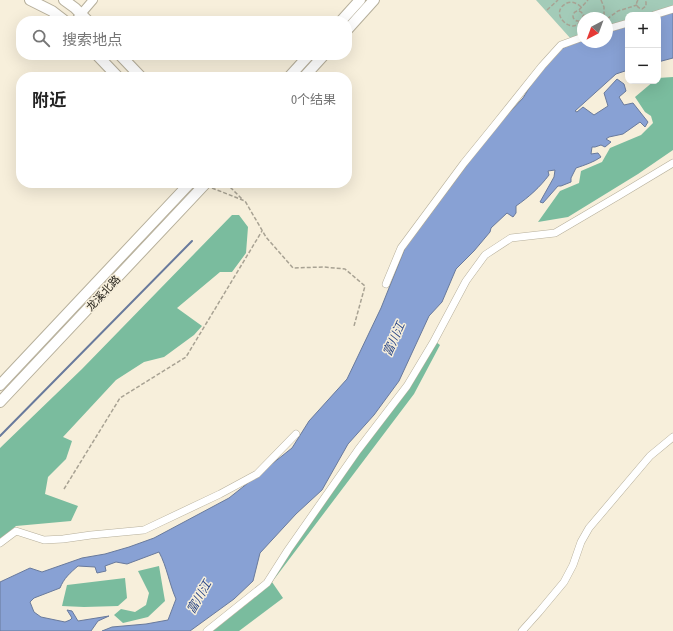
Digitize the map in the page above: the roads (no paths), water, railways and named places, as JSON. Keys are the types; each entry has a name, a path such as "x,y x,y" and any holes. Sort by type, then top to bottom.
{"main road":[{"path":"30,0 52,11 58,16"},
{"path":"64,0 75,8 79,16"},
{"path":"346,16 360,0"},
{"path":"352,24 374,0"},
{"path":"102,60 113,72"},
{"path":"125,60 136,72"},
{"path":"294,72 304,60"},
{"path":"309,72 319,60"},
{"name":"龙溪北路","path":"0,385 185,188"},
{"name":"龙溪北路","path":"0,402 200,188"}],"street":[{"path":"83,16 93,0"},
{"path":"661,13 673,9"},
{"path":"613,27 625,24"},
{"path":"386,284 401,248 464,163 542,66 561,45 577,40"},
{"path":"207,631 267,583 288,550 354,456 407,386 434,341 466,281 485,255 511,238 555,233 673,163"},
{"path":"0,543 16,531 44,540 144,530 220,494 257,474 296,434"},
{"path":"522,631 564,582 573,565 581,542 589,528 650,456 673,437"}],"water":[{"path":"673,10 673,58 661,61 661,48 661,14"},
{"path":"625,26 625,71 616,74 575,111 577,112 583,107 594,115 608,106 604,93 617,79 624,84 626,91 619,97 624,105 633,103 648,122 645,127 640,122 623,134 606,139 611,142 605,147 601,145 592,147 591,154 598,153 601,157 576,168 571,178 571,182 558,186 543,203 540,202 554,177 555,170 548,171 549,175 542,184 516,206 516,213 513,217 507,213 491,228 490,232 474,251 456,269 442,302 429,316 399,381 374,415 348,444 322,490 296,514 260,553 253,581 234,599 190,631 102,631 112,627 146,624 168,620 176,599 164,563 159,552 127,564 116,562 105,566 106,571 97,573 95,567 78,566 65,578 60,588 34,598 30,602 34,612 41,617 65,622 72,618 67,610 72,611 78,621 109,616 98,621 91,631 0,631 0,582 30,568 42,572 82,558 105,554 154,538 229,498 292,448 309,421 347,379 381,308 405,248 493,130 523,98 534,80 561,49 577,42 577,48 613,48 613,29"}],"waterway":[{"name":"富川江","path":"0,436 192,241"}]}
